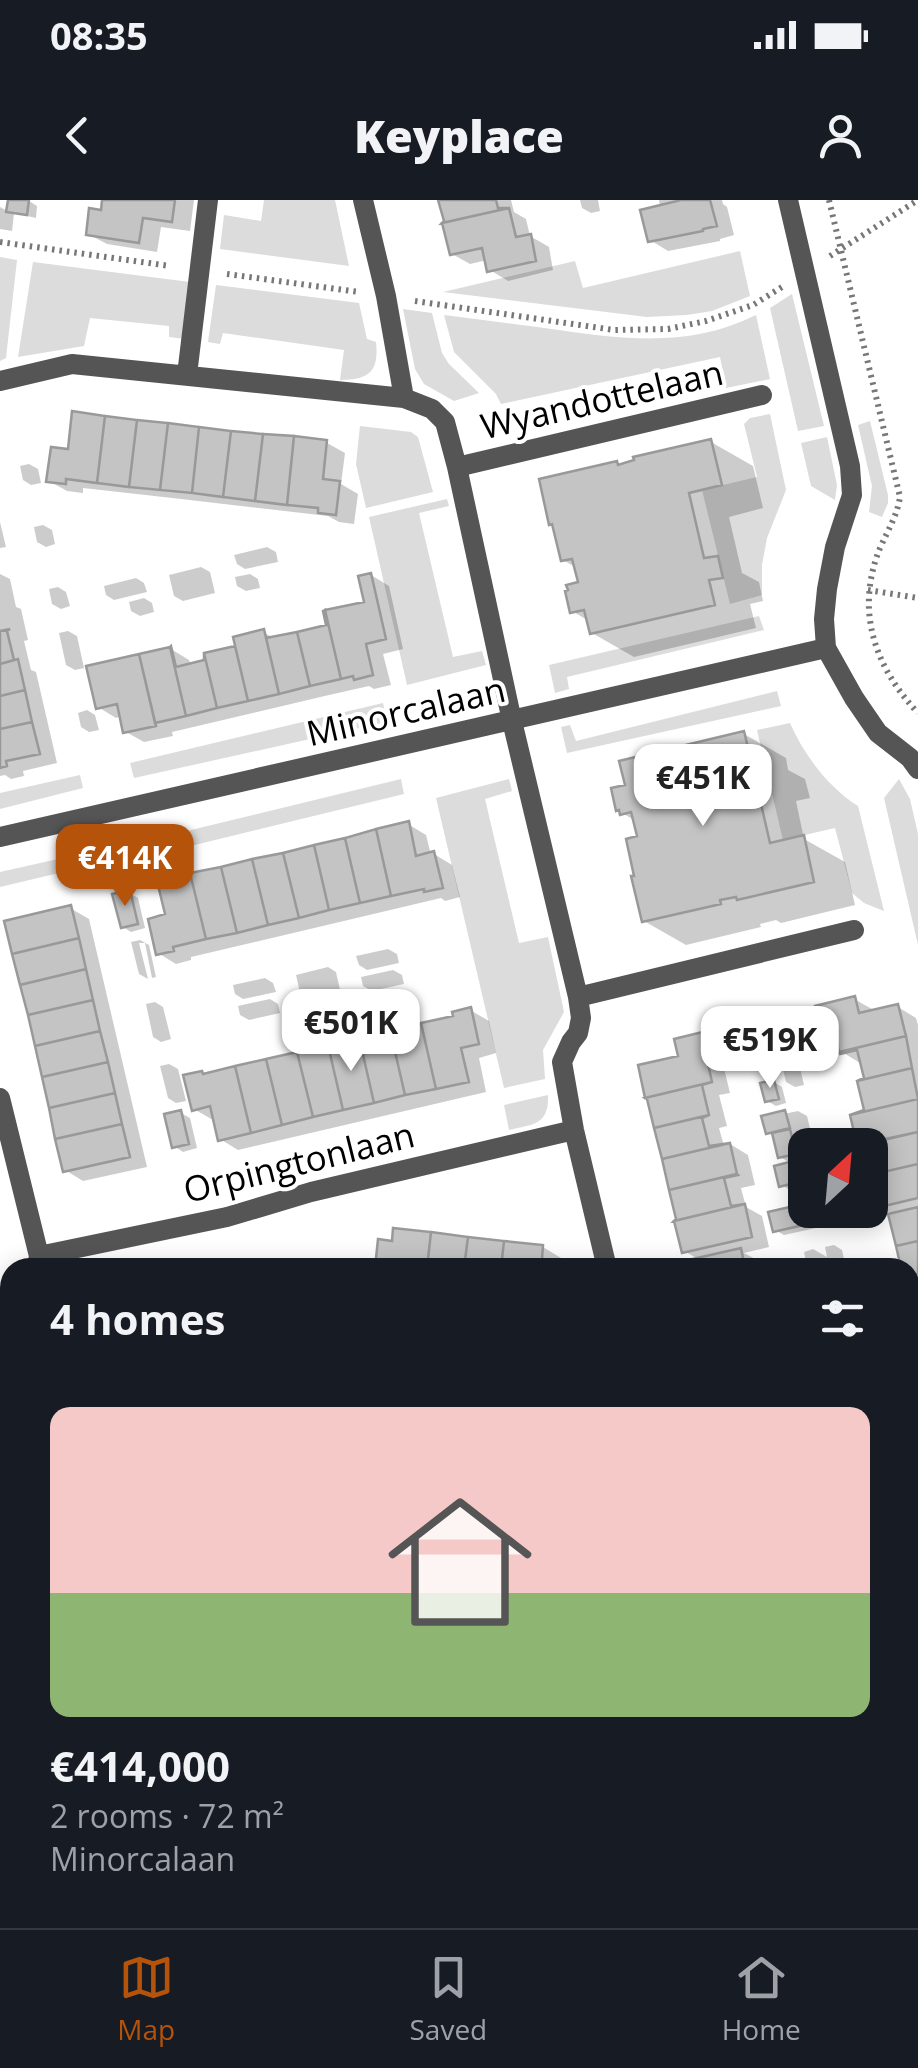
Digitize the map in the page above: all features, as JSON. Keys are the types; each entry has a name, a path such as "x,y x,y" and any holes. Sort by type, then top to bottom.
{"street":[{"path":"187,375 208,200"},
{"path":"363,200 386,296 404,398"},
{"path":"788,200 850,466 852,495 834,547 824,619 826,648 878,733 918,769"},
{"name":"Wyandottelaan","path":"0,382 72,364 404,398 432,409 445,422 457,467 512,721"},
{"name":"Wyandottelaan","path":"457,467 762,395"},
{"name":"Minorcalaan","path":"0,837 826,648"},
{"path":"512,721 578,997 578,1033 562,1062 604,1258"},
{"path":"578,997 854,930"},
{"path":"0,1098 37,1258"},
{"name":"Orpingtonlaan","path":"54,1258 574,1130"}],"path":[{"path":"829,200 900,497 868,590 870,628 898,692 918,713"},
{"path":"0,242 614,330 668,329 753,305 918,200"},
{"path":"868,590 918,598"}],"shaded area":[{"path":"264,200 335,200 349,266 220,249 224,215 261,221"},
{"path":"740,251 750,296 712,311 687,315 647,317 443,292 575,261 583,288"},
{"path":"0,257 17,260 6,358 0,361"},
{"path":"33,262 190,282 185,339 169,337 169,326 90,318 84,346 18,357"},
{"path":"216,285 359,303 367,339 376,342 374,367 365,376 340,380 344,350 223,333 220,344 208,342"},
{"path":"792,294 824,426 798,431 770,308"},
{"path":"403,309 432,313 442,353 479,393 454,401 424,384 415,369"},
{"path":"444,315 610,336 659,338 708,332 756,315 770,379 726,388 720,357 501,404 454,352"},
{"path":"770,414 786,490 767,538 762,595 730,604 702,490 757,477 744,424 750,418"},
{"path":"870,421 888,495 882,517 869,512 872,486 858,425"},
{"path":"360,426 411,432 418,437 433,492 366,508 356,464"},
{"path":"827,437 837,485 835,500 811,486 801,443"},
{"path":"447,499 449,506 419,513 453,657 482,651 486,665 407,685 369,517"},
{"path":"759,616 764,630 567,677 569,689 555,693 549,665"},
{"path":"777,691 781,706 567,753 561,727 570,725 576,741"},
{"path":"383,703 387,722 134,778 130,763"},
{"path":"790,723 818,769 858,806 884,911 852,893 835,828 783,840 757,730"},
{"path":"80,775 83,788 0,809 0,793"},
{"path":"401,779 404,794 158,854 154,839"},
{"path":"509,779 512,791 485,799 519,943 548,937 564,1012 543,1050 545,1079 504,1088 436,798"},
{"path":"899,779 910,799 918,834 918,945 884,798"},
{"path":"98,850 101,863 0,887 0,872"},
{"path":"548,1095 543,1118 509,1130 504,1105"}],"building":[{"path":"8,200 29,200 27,215 6,212"},
{"path":"102,200 175,200 172,222 143,218 139,243 86,235 89,208 101,210"},
{"path":"438,200 496,200 498,208 509,208 442,223"},
{"path":"681,200 710,200 717,226 648,242 640,210"},
{"path":"509,208 516,237 531,234 536,261 487,272 482,248 450,255 442,223"},
{"path":"72,411 105,416 97,483 66,479 66,484 46,482 51,447 68,449"},
{"path":"105,416 137,420 129,487 97,483"},
{"path":"137,420 168,423 160,490 129,487"},
{"path":"168,423 199,427 192,493 160,490"},
{"path":"199,427 231,431 223,497 192,493"},
{"path":"231,431 263,434 255,501 223,497"},
{"path":"263,434 294,436 287,505 255,501"},
{"path":"294,436 327,440 323,479 340,481 336,515 318,513 318,508 287,505"},
{"path":"711,439 722,485 689,493 704,558 718,556 723,578 709,580 715,605 590,634 584,610 570,613 566,585 578,582 572,559 561,561 539,479 617,461 618,465 634,460 633,457"},
{"path":"371,573 386,639 366,644 373,675 341,679 325,610 364,602 358,576"},
{"path":"325,610 341,679 310,686 297,632 326,625"},
{"path":"10,629 7,631 14,660 0,664 0,631"},
{"path":"264,629 279,694 248,701 233,637"},
{"path":"297,632 310,686 279,694 266,638"},
{"path":"171,646 176,667 204,660 204,653 217,708 186,716"},
{"path":"235,646 248,701 217,708 204,653"},
{"path":"170,647 186,716 155,723 139,654"},
{"path":"139,654 156,726 123,733 117,704 96,709 86,666"},
{"path":"18,659 25,690 0,696 0,664"},
{"path":"25,690 32,722 0,729 0,696"},
{"path":"32,722 40,754 6,761 7,766 0,768 0,729"},
{"path":"744,731 750,756 764,753 769,775 755,778 770,843 804,835 814,882 737,900 720,900 721,904 642,922 626,839 637,836 631,812 620,815 616,811 611,788 625,785 619,761"},
{"path":"409,821 416,856 434,851 443,888 391,896 376,829"},
{"path":"376,829 391,896 360,903 345,838"},
{"path":"345,838 360,903 329,910 314,845"},
{"path":"314,845 329,910 299,918 283,853"},
{"path":"283,853 299,918 268,925 252,859"},
{"path":"252,859 268,925 237,933 221,867"},
{"path":"221,867 237,933 206,939 190,873"},
{"path":"190,873 206,939 156,955 148,919 165,914 157,881"},
{"path":"130,890 138,924 121,928 112,894"},
{"path":"71,905 79,938 12,954 4,921"},
{"path":"79,938 86,969 20,985 12,954"},
{"path":"86,969 93,1000 28,1015 20,985"},
{"path":"855,996 859,1013 898,1004 906,1036 839,1052 832,1020 819,1023 815,1006"},
{"path":"93,1000 100,1031 35,1046 28,1015"},
{"path":"471,1007 479,1044 461,1048 469,1082 436,1089 421,1023 453,1016 452,1012"},
{"path":"421,1023 436,1089 405,1095 390,1030"},
{"path":"719,1028 723,1046 705,1050 712,1082 645,1098 638,1065 678,1056 674,1039"},
{"path":"390,1030 405,1095 374,1103 359,1037"},
{"path":"100,1031 108,1062 42,1077 35,1046"},
{"path":"906,1036 912,1068 857,1081 864,1078 857,1050 839,1052"},
{"path":"359,1037 374,1103 343,1110 328,1045"},
{"path":"792,1037 798,1062 780,1066 774,1041"},
{"path":"328,1045 343,1110 313,1117 297,1052"},
{"path":"297,1052 313,1117 282,1125 266,1059"},
{"path":"266,1059 282,1125 251,1133 235,1066"},
{"path":"108,1062 115,1093 49,1108 42,1077"},
{"path":"235,1066 251,1133 218,1141 210,1106 192,1111 183,1075"},
{"path":"912,1068 918,1099 850,1115 864,1110 857,1081"},
{"path":"774,1080 779,1099 765,1102 760,1083"},
{"path":"712,1082 702,1085 709,1115 654,1128 645,1098"},
{"path":"115,1093 122,1124 55,1139 49,1108"},
{"path":"918,1099 918,1132 888,1138 888,1128 853,1128 850,1115"},
{"path":"181,1110 189,1144 172,1148 164,1114"},
{"path":"785,1110 790,1128 766,1134 761,1116"},
{"path":"709,1115 702,1118 709,1146 730,1143 662,1159 654,1128"},
{"path":"122,1124 130,1157 63,1172 55,1139"},
{"path":"788,1129 788,1156 778,1158 772,1133"},
{"path":"918,1132 918,1164 888,1171 888,1139"},
{"path":"730,1143 737,1174 669,1190 662,1159"},
{"path":"788,1162 788,1185 779,1187 774,1166"},
{"path":"918,1164 918,1198 888,1205 888,1171"},
{"path":"737,1174 724,1178 731,1206 745,1204 674,1221 669,1190"},
{"path":"745,1204 752,1237 682,1253 674,1221"},
{"path":"788,1207 790,1228 773,1232 768,1212"},
{"path":"918,1207 918,1241 896,1246 888,1214"},
{"path":"393,1228 431,1232 428,1258 376,1258 378,1239 392,1241"},
{"path":"431,1232 468,1237 465,1258 428,1258"},
{"path":"468,1237 504,1241 502,1258 465,1258"},
{"path":"504,1241 543,1245 542,1258 502,1258"},
{"path":"918,1241 918,1258 899,1258 896,1246"},
{"path":"741,1248 743,1258 697,1258"}]}
